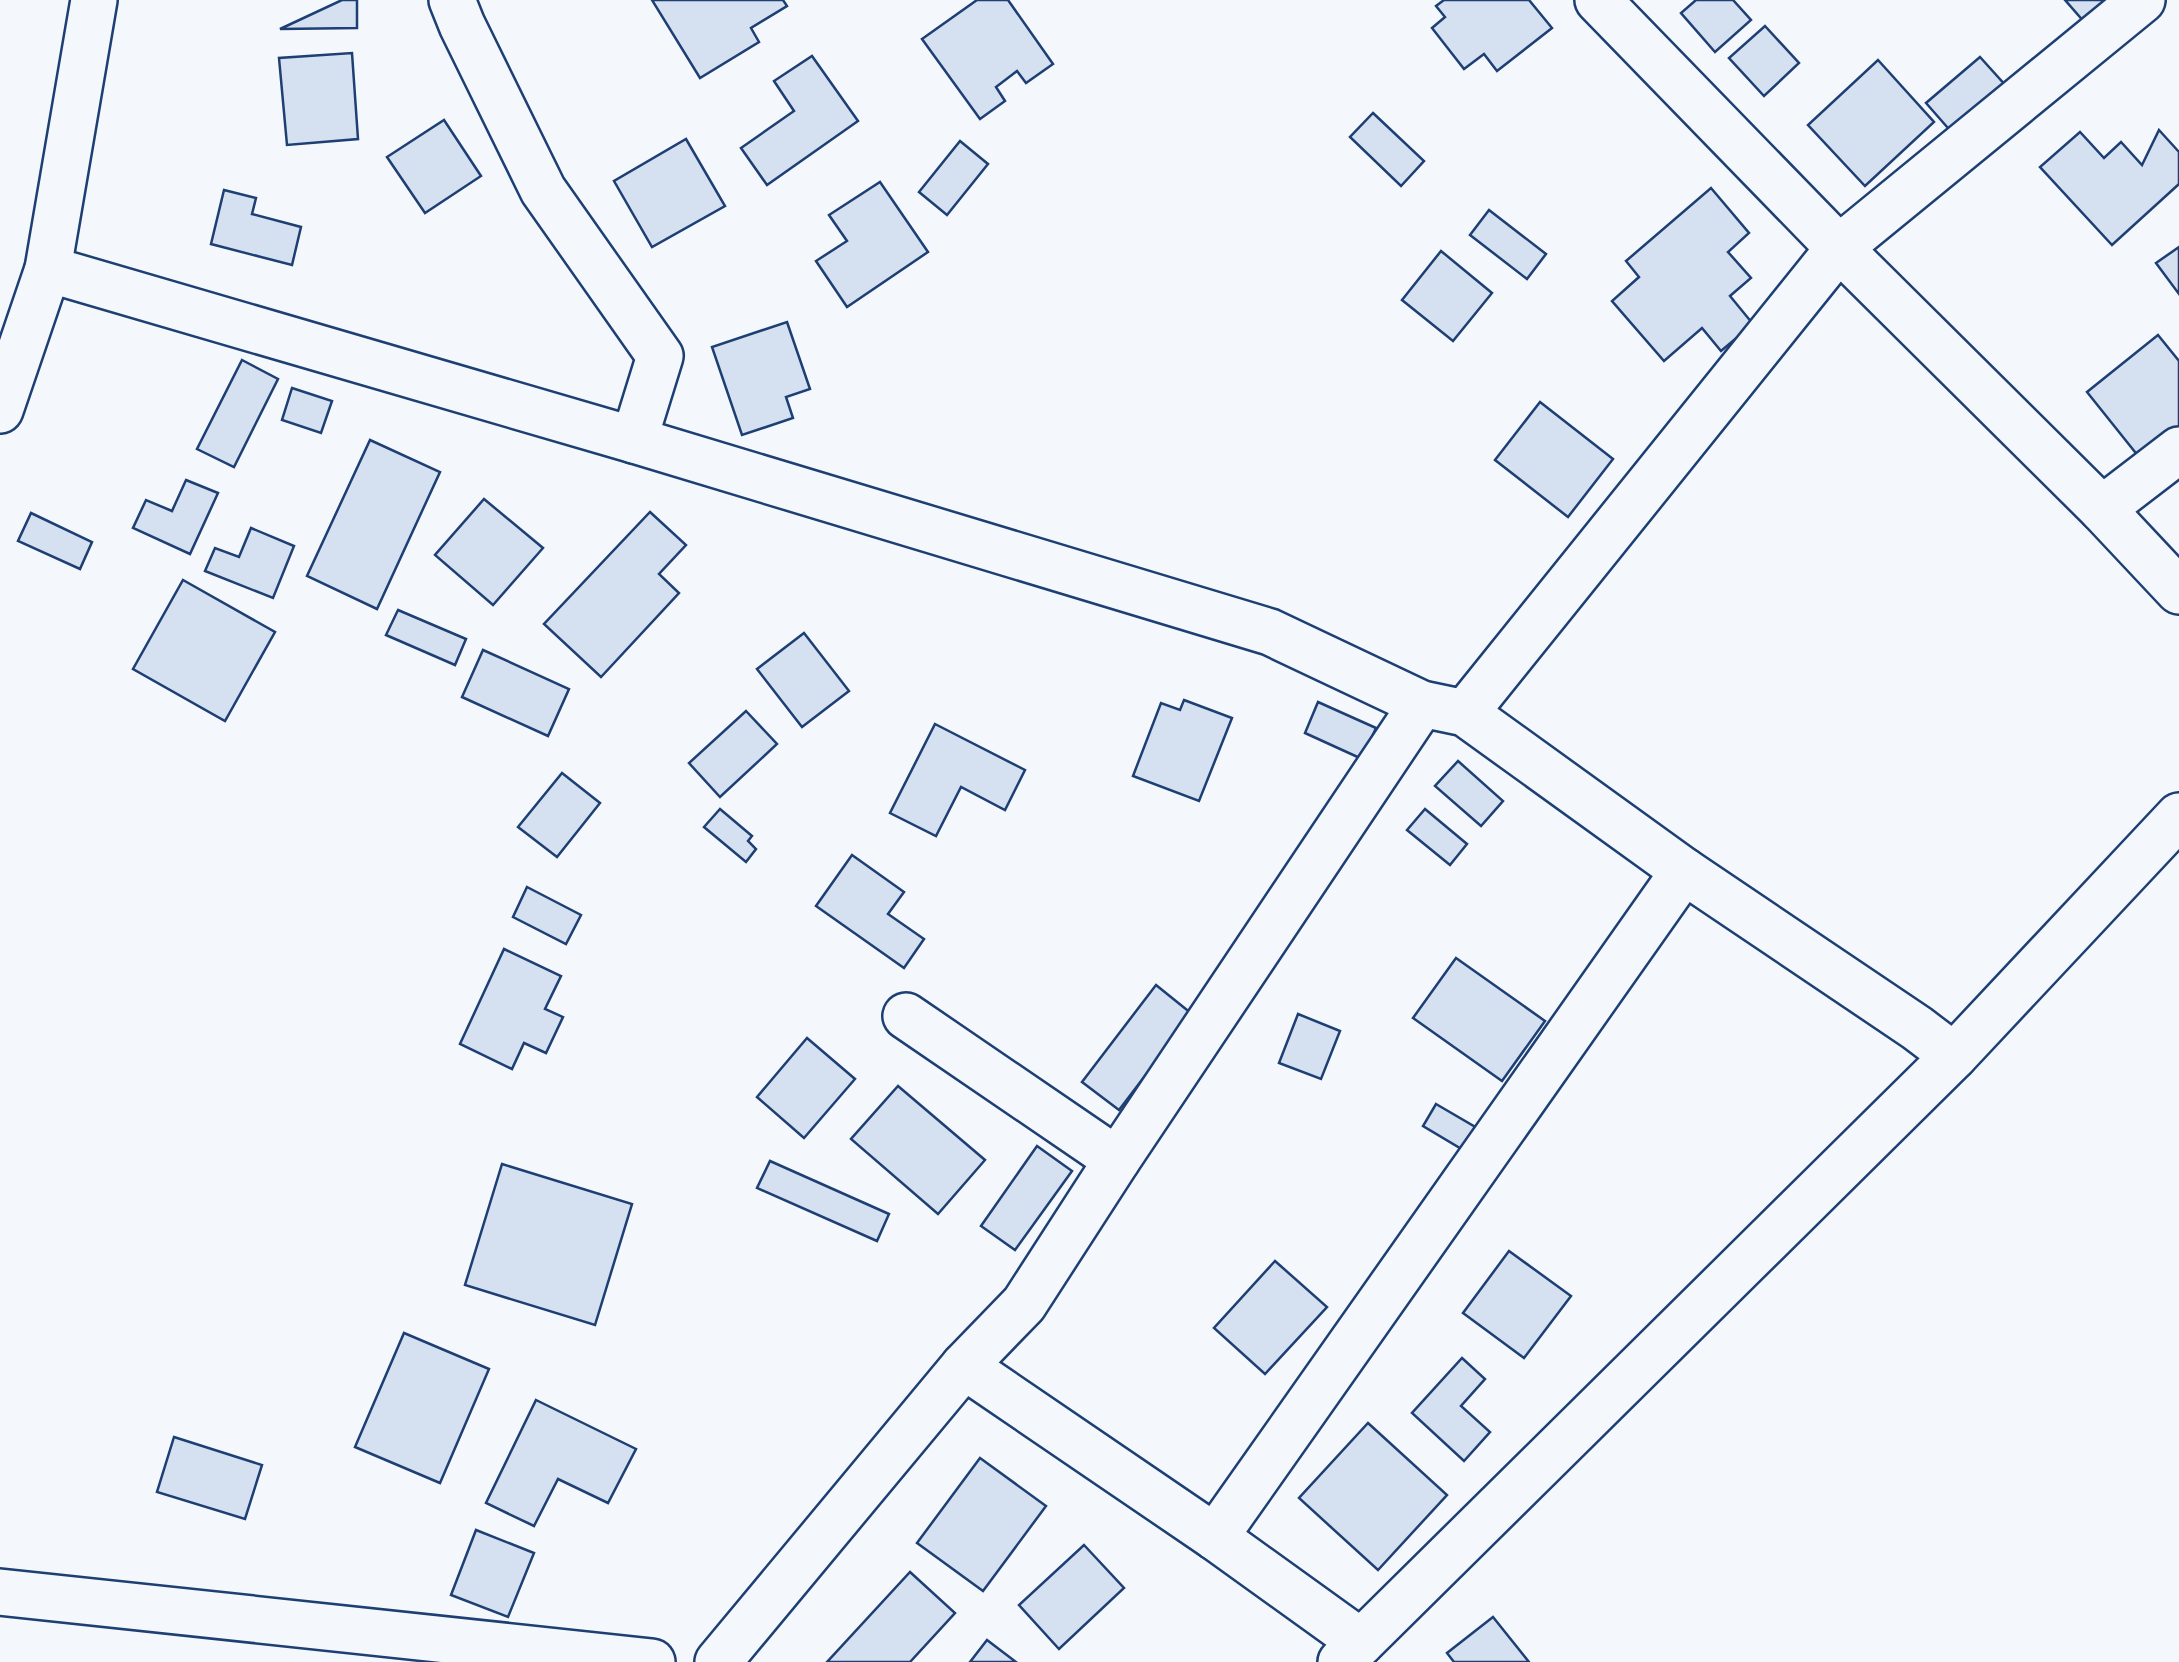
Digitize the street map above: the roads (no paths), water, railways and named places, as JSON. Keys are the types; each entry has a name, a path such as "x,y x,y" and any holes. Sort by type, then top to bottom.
{"street":[{"path":"0,410 48,270 94,0"},
{"path":"452,0 543,190 660,356 634,440"},
{"path":"1598,0 2179,591"},
{"path":"1465,713 1838,248 2142,0"},
{"path":"48,270 634,440 1270,632 1422,704 1465,713 1684,871 1954,1056"},
{"path":"2102,509 2179,450"},
{"path":"718,1662 964,1366 1024,1304 1422,704"},
{"path":"964,1366 1215,1538 1351,1652 1954,1056 2179,816"},
{"path":"1215,1538 1684,871"},
{"path":"906,1016 1117,1160"},
{"path":"0,1592 522,1655 652,1662"}]}
